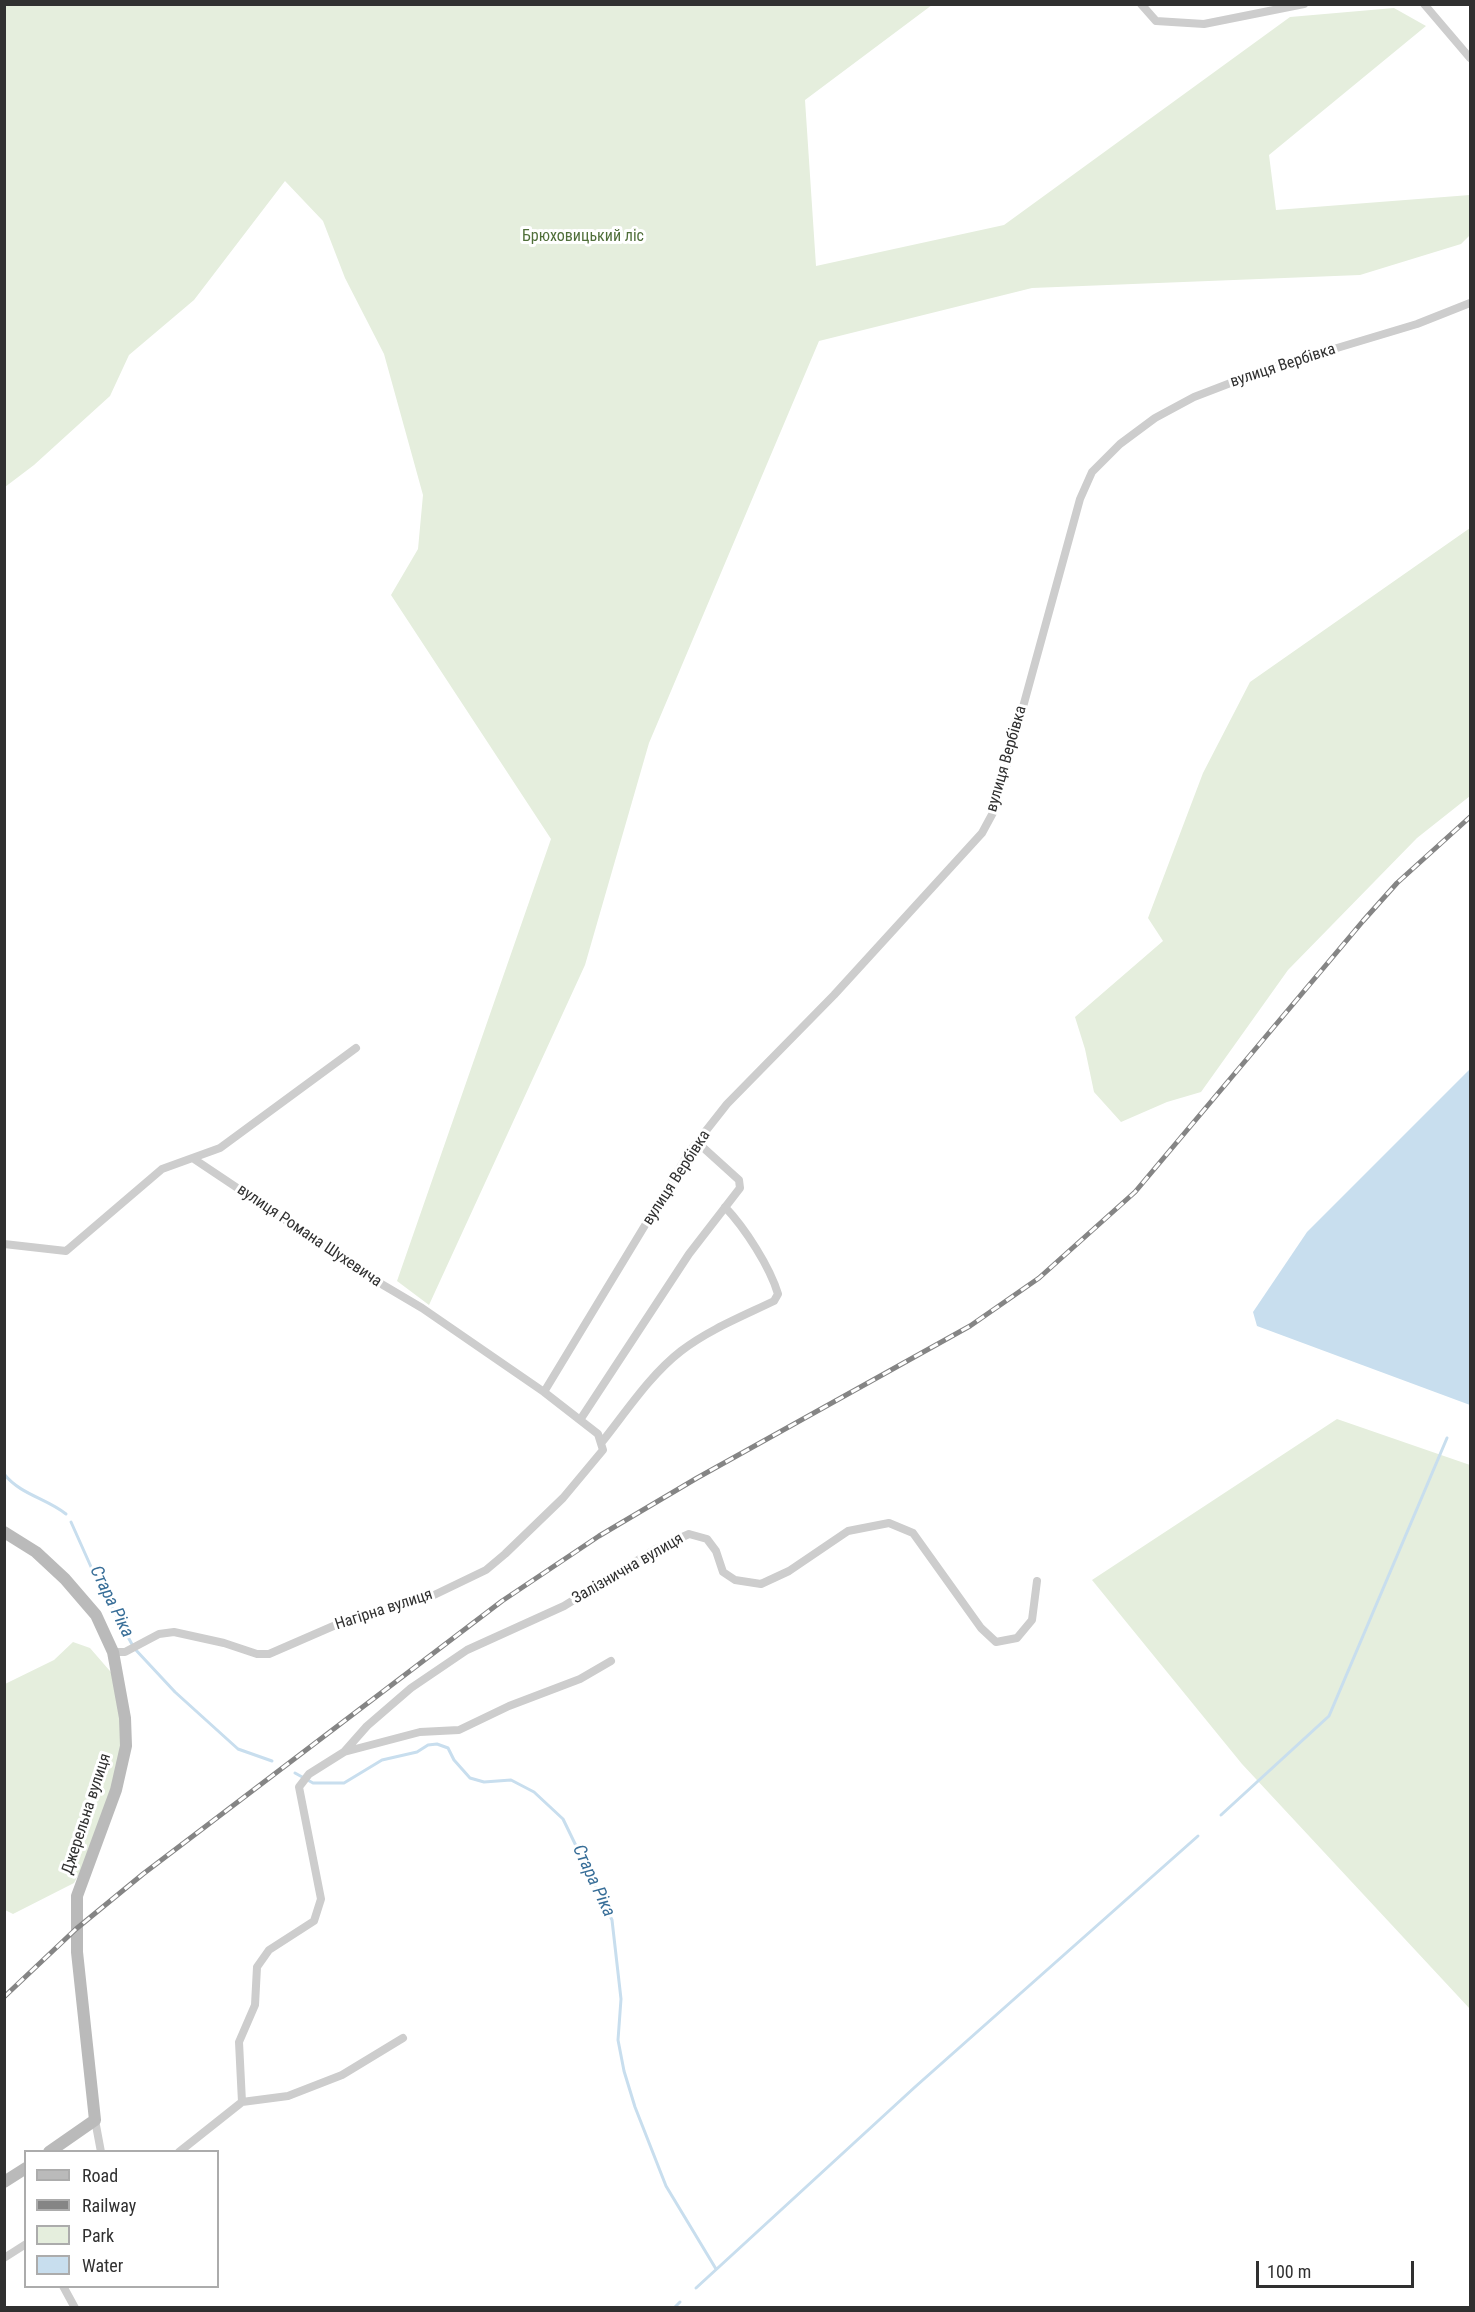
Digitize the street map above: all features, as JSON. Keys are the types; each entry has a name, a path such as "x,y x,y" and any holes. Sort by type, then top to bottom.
{"street":[{"path":"1141,5 1156,21 1204,24 1304,4"},
{"path":"1424,4 1470,58"},
{"name":"вулиця Вербівка","path":"544,1392 697,1142 728,1104 834,995 982,833 995,809 1080,499 1092,472 1120,444 1155,418 1194,397 1267,369 1417,324 1470,303"},
{"path":"4,1244 66,1251 162,1169 220,1148 356,1048"},
{"path":"580,1420 649,1311 740,1188 739,1180 697,1142"},
{"name":"вулиця Романа Шухевича","path":"194,1159 378,1282 427,1311 544,1392 598,1434 602,1442"},
{"name":"Нагірна вулиця","path":"119,1652 159,1634 174,1632 224,1643 257,1654 269,1654 338,1624 432,1596 486,1570 563,1498 598,1459 603,1450 602,1442 667,1363 682,1350 726,1324 774,1301 777,1294 775,1285 748,1238 725,1207"},
{"name":"Залізнична вулиця","path":"243,2102 239,2042 255,2005 257,1967 269,1950 314,1921 321,1899 299,1787 309,1774 344,1752 367,1726 411,1688 467,1650 564,1606 656,1549 689,1534 706,1539 716,1551 723,1572 735,1580 761,1584 789,1571 848,1531 889,1523 913,1533 981,1628 996,1642 1017,1638 1032,1620 1037,1581"},
{"name":"Джерельна вулиця","path":"4,1532 36,1552 65,1579 96,1615 119,1652 126,1718 126,1746 116,1790 77,1896 77,1952 95,2120 101,2150"},
{"name":"Залізнична вулиця","path":"344,1752 420,1732 459,1730 509,1706 580,1679 610,1661"},
{"path":"180,2150 243,2102 288,2096 342,2075 403,2038"},
{"path":"50,2150 95,2120"},
{"path":"4,2182 24,2169"},
{"path":"4,2258 24,2245"},
{"path":"64,2288 75,2307"}],"green space":[{"name":"Брюховицький ліс","path":"5,4 932,5 805,100 816,266 1004,225 1290,17 1394,8 1426,26 1269,155 1276,210 1470,195 1470,235 1461,244 1360,275 1032,288 819,341 649,743 585,965 429,1305 397,1281 551,839 391,595 418,549 423,495 384,354 345,278 323,221 285,181 194,300 129,355 110,396 34,465 5,487"},
{"path":"1470,528 1470,796 1417,838 1288,970 1201,1092 1167,1102 1121,1122 1094,1092 1085,1049 1075,1017 1163,941 1148,918 1203,773 1250,682"},
{"path":"1337,1419 1470,1465 1470,2009 1242,1764 1092,1580"},
{"path":"73,1642 90,1648 116,1678 126,1744 93,1848 74,1883 13,1914 5,1910 5,1684 54,1660"}],"water":[{"path":"1470,1069 1470,1405 1257,1326 1253,1312 1307,1232"}],"waterway":[{"path":"1221,1815 1329,1716 1447,1438"},
{"name":"Стара Ріка","path":"4,1474 18,1487 66,1514"},
{"name":"Стара Ріка","path":"71,1522 96,1578 134,1648 175,1692 238,1749 272,1761"},
{"name":"Стара Ріка","path":"295,1773 313,1783 344,1783 382,1760 417,1752 428,1745 437,1744 448,1748 454,1760 470,1778 484,1782 511,1780 534,1792 563,1819 612,1920 621,1999 618,2040 624,2071 635,2107 666,2186 716,2269"},
{"path":"696,2288 915,2087 1198,1836"},
{"path":"674,2308 680,2302"}],"railway":[{"path":"4,1997 76,1929 143,1874 502,1601 599,1536 697,1478 970,1326 1039,1278 1135,1192 1363,921 1397,883 1470,817"}]}
